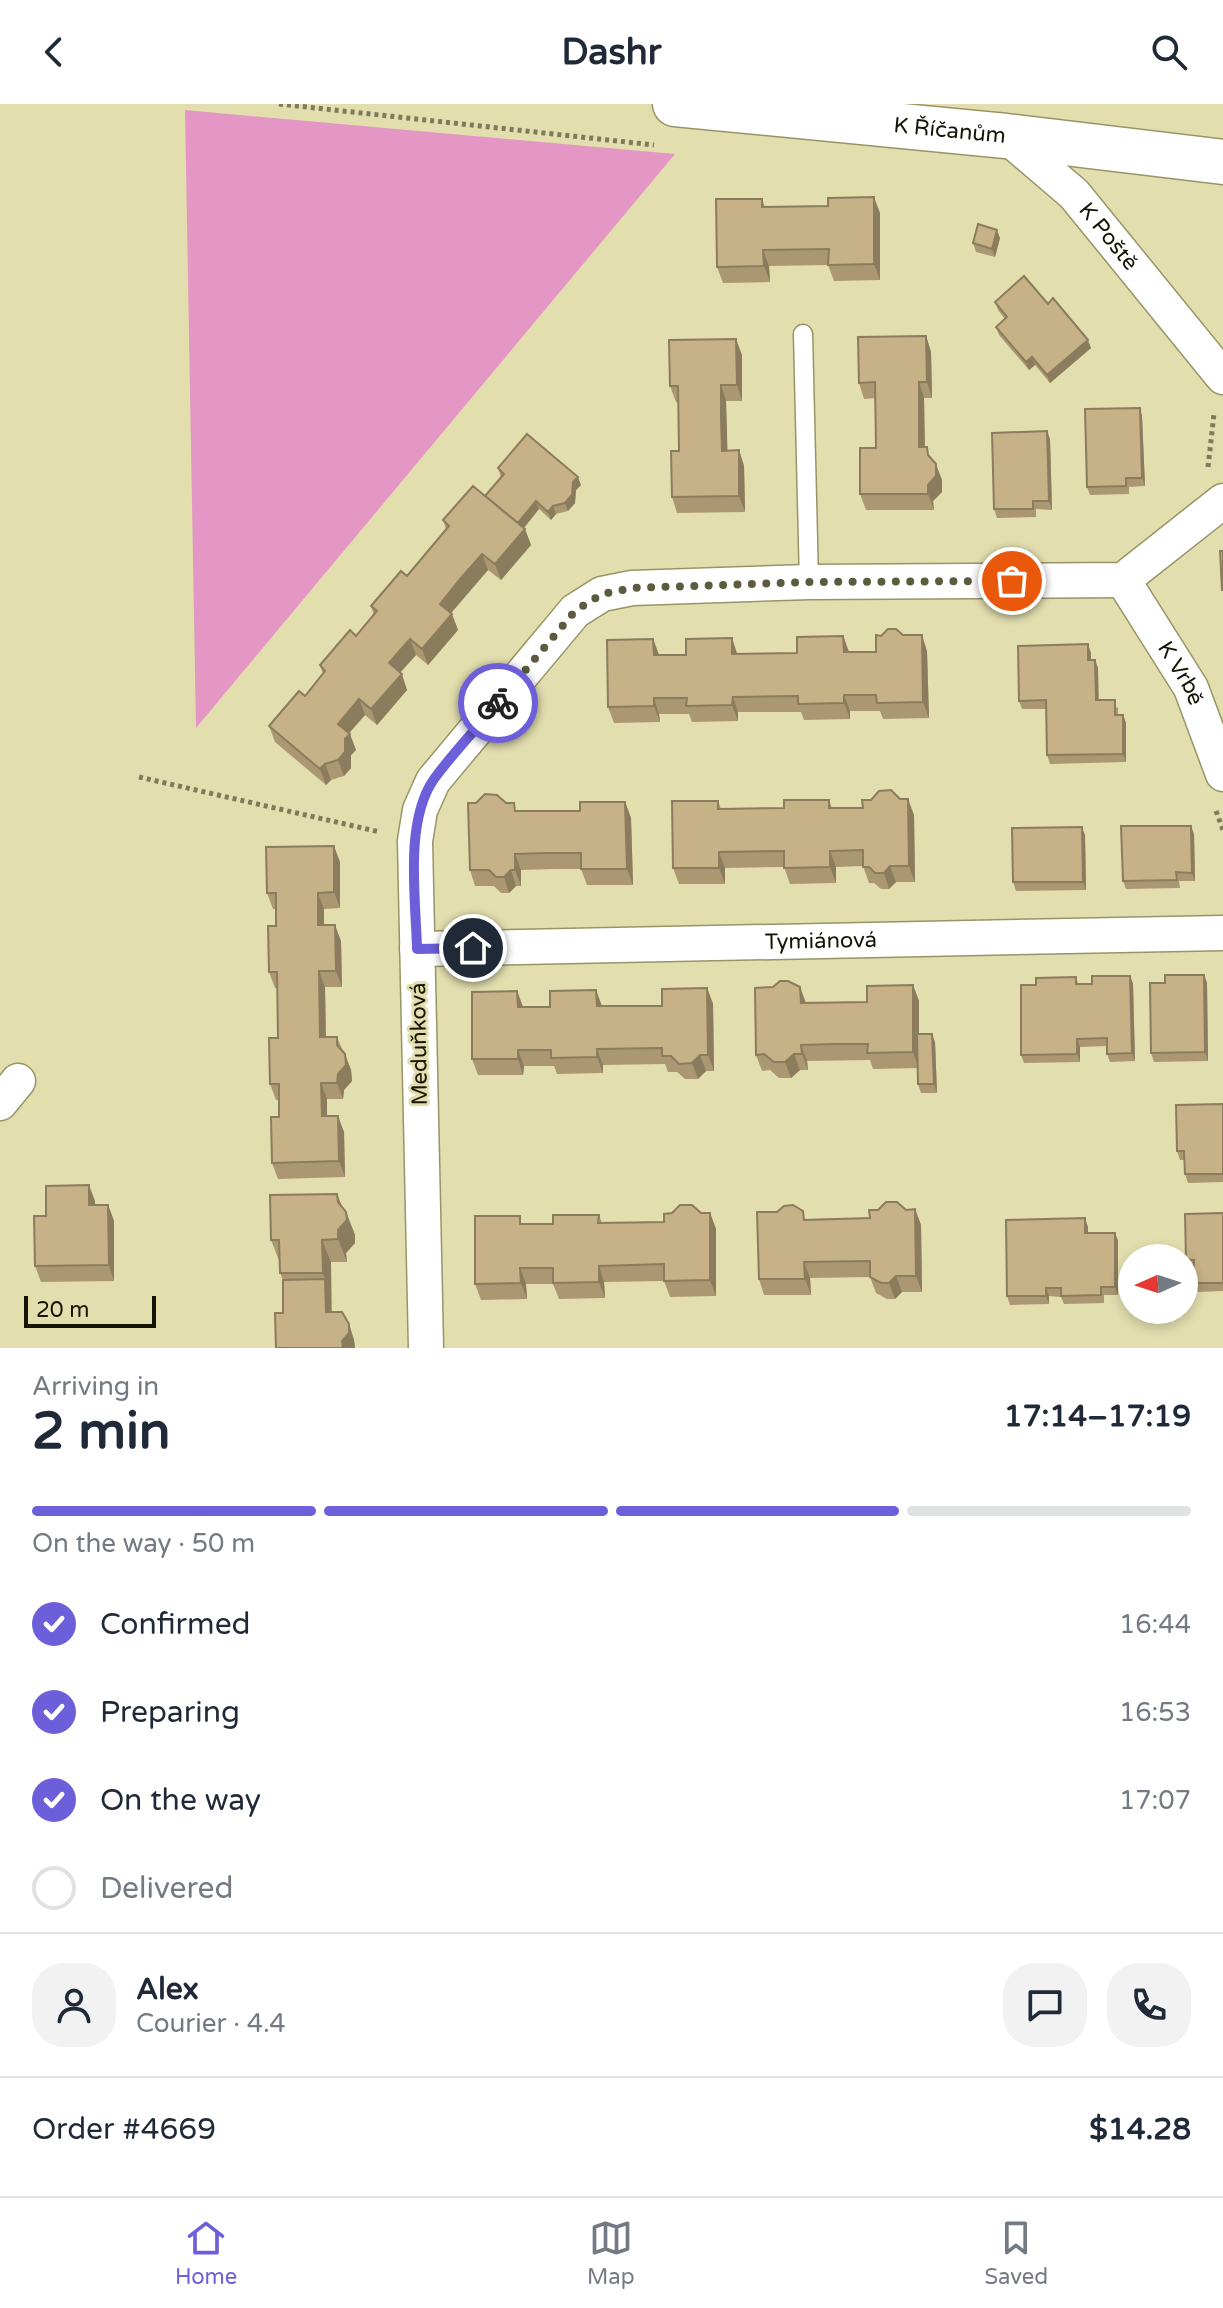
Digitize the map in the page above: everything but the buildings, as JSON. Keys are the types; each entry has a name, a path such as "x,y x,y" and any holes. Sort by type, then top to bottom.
{"street":[{"name":"K Říčanům","path":"675,104 995,120 1223,162"},
{"name":"K Poště","path":"995,120 1074,194 1214,390"},
{"path":"1123,580 1215,488"},
{"name":"Meduňková","path":"426,1348 415,841 420,810 433,781 575,611 602,594 632,588 809,582 1123,580"},
{"name":"K Vrbě","path":"1123,580 1191,688 1218,788"},
{"name":"Tymiánová","path":"417,949 1223,933"}],"lane":[{"path":"803,334 809,582"}],"path":[{"path":"279,104 663,146"},
{"path":"1214,390 1215,488"},
{"path":"139,777 381,833"},
{"path":"1218,788 1223,830"},
{"path":"381,842 382,821"}],"shaded area":[{"path":"185,110 675,154 196,728"}],"way so far":[{"path":"498,703 575,611 602,594 632,588 809,582 1012,581"}],"route":[{"path":"473,948 417,949 415,841 420,810 433,781 498,703"}]}
